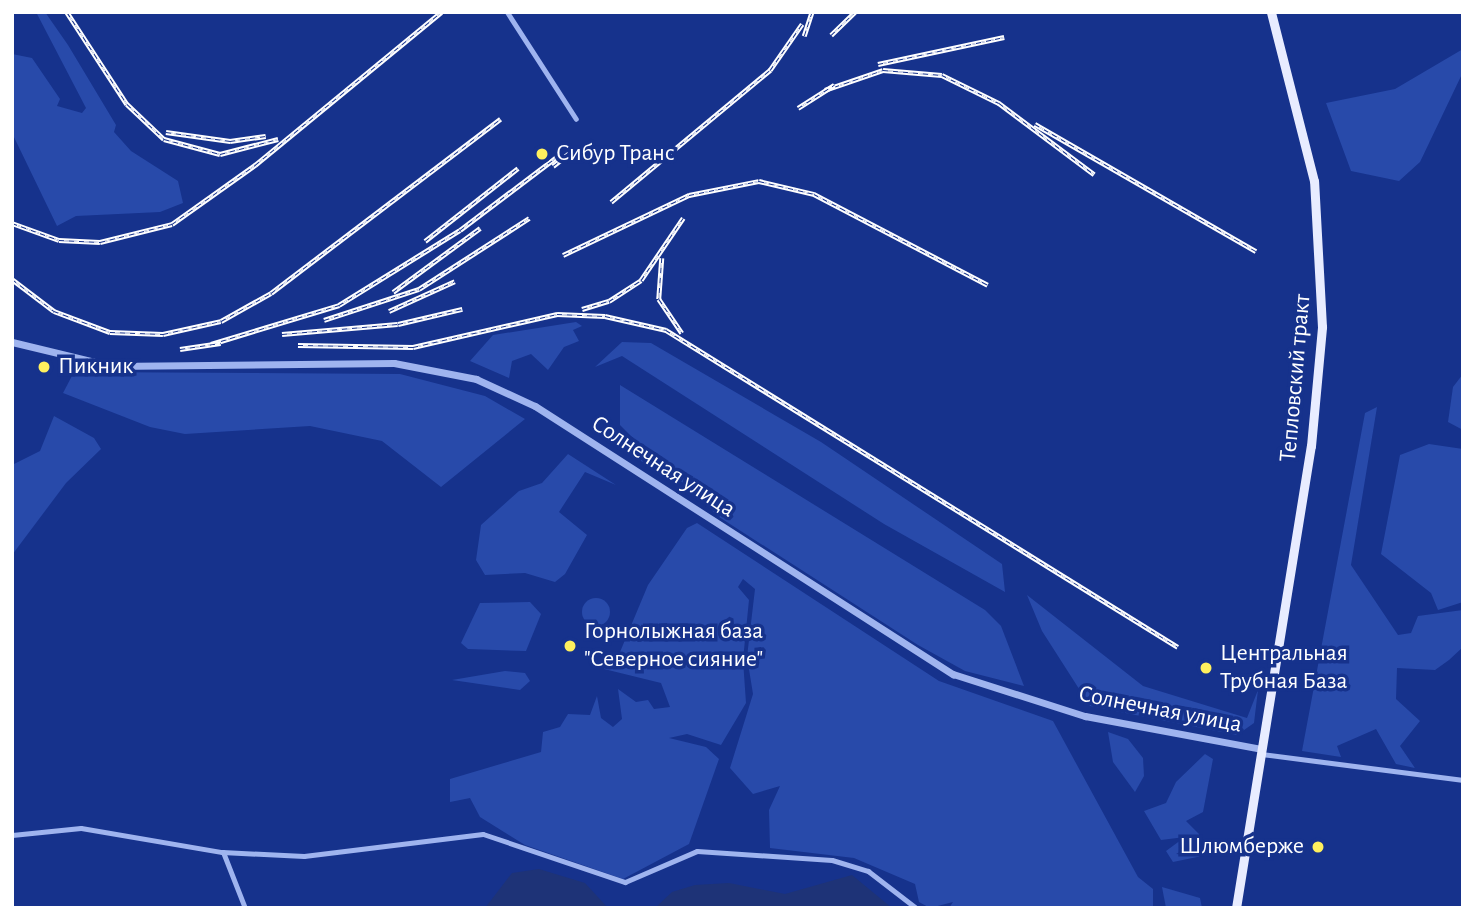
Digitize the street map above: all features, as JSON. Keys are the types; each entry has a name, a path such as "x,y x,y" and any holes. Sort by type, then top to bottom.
{"main road":[{"name":"Тепловский тракт","path":"1236,908 1311,446 1323,289 1310,158 1271,12"}],"street":[{"path":"507,12 576,118"},
{"name":"Солнечная улица","path":"12,342 112,366 394,363 477,379 535,406 953,674 1085,716 1261,751 1463,780"},
{"path":"12,835 81,828 222,852 357,854 483,834 625,882 697,850 832,860 868,870 916,908"},
{"path":"222,852 245,908"}],"shaded area":[{"path":"36,12 45,12 68,45 116,125 114,132 131,151 178,181 183,203 160,212 76,216 57,226 12,133 12,54 32,58 60,99 57,106 82,113 86,108"},
{"path":"1463,49 1463,72 1420,162 1399,181 1351,171 1326,103 1395,89"},
{"path":"576,322 582,326 573,330 579,341 564,347 548,370 531,354 512,361 509,378 470,361 493,335"},
{"path":"622,342 651,343 821,442 1002,564 1005,592 884,524 622,356 595,367"},
{"path":"74,372 400,374 485,396 525,419 441,487 382,441 310,426 185,434 150,427 63,393"},
{"path":"1463,374 1463,430 1448,422 1453,387"},
{"path":"620,385 985,610 1001,626 1024,686 965,671 918,645 716,515 697,490 618,449 618,443 641,446 620,425"},
{"path":"1377,407 1351,565 1398,635 1411,633 1418,616 1463,610 1463,647 1449,660 1435,670 1397,668 1396,699 1420,721 1400,746 1415,768 1396,764 1376,729 1337,746 1341,757 1302,751 1365,413"},
{"path":"54,416 94,438 101,449 66,483 12,555 12,465 40,451"},
{"path":"1429,444 1463,449 1463,602 1438,610 1431,593 1381,554 1400,455"},
{"path":"568,454 616,485 585,472 559,512 587,535 565,574 555,582 525,573 485,575 476,560 481,525 519,491 542,483"},
{"path":"697,523 939,681 1053,721 1138,877 1153,889 1153,908 949,908 953,902 930,908 919,902 915,884 854,858 770,848 769,810 780,786 753,794 730,768 753,694 747,657 755,589 743,579 738,587 749,600 743,660 746,703 721,745 687,734 669,738 706,747 719,759 689,844 623,879 525,845 480,817 470,798 450,802 450,779 541,752 543,732 560,727 568,714 590,715 597,696 601,718 613,727 622,719 618,689 636,702 648,700 654,709 670,707 661,683 604,669 620,652 648,585 687,528"},
{"path":"1027,595 1143,686 1247,718 1258,690 1254,723 1237,735 1090,706 1042,631"},
{"path":"596,598 606,602 610,612 606,622 596,626 586,622 582,612 586,602"},
{"path":"530,602 541,614 526,651 468,649 461,643 480,603"},
{"path":"505,671 525,673 530,681 520,690 452,680"},
{"path":"1108,732 1128,739 1143,758 1144,776 1135,792 1113,762"},
{"path":"1205,754 1213,759 1203,812 1186,821 1199,834 1199,842 1176,854 1202,856 1173,862 1166,851 1185,837 1161,840 1144,811 1166,803 1176,782"},
{"path":"539,869 585,883 608,908 485,908 512,873"},
{"path":"852,875 892,908 655,908 672,892 695,885 729,883 785,894"},
{"path":"1162,887 1200,898 1202,908 1166,908"}],"railway":[{"path":"67,12 127,104 164,139 220,154 278,139"},
{"path":"12,223 59,240 100,242 172,224 255,165 441,12"},
{"path":"804,36 812,12"},
{"path":"831,35 855,12"},
{"path":"611,202 770,70 802,24"},
{"path":"878,64 1004,37"},
{"path":"825,90 883,70 942,75 999,103 1094,174"},
{"path":"798,108 834,85"},
{"path":"12,279 54,311 110,332 163,334 221,321 271,293 500,119"},
{"path":"1035,124 1256,251"},
{"path":"166,132 230,141 266,136"},
{"path":"553,166 576,148"},
{"path":"211,344 339,305 460,230 559,155"},
{"path":"425,241 518,168"},
{"path":"563,255 689,195 759,181 814,194 988,285"},
{"path":"324,320 419,289 529,218"},
{"path":"582,309 609,301 641,280 683,218"},
{"path":"393,292 480,228"},
{"path":"662,258 659,299 682,333"},
{"path":"389,311 455,281"},
{"path":"282,334 398,324 462,309"},
{"path":"298,345 413,347 557,314 605,316 666,330 1178,647"},
{"path":"180,349 221,343"}],"place":[{"name":"Сибур Транс","path":"542,154"},
{"name":"Пикник","path":"44,367"},
{"name":"Горнолыжная база \"Северное сияние\"","path":"570,646"},
{"name":"Центральная Трубная База","path":"1206,668"},
{"name":"Шлюмберже","path":"1318,847"}]}
